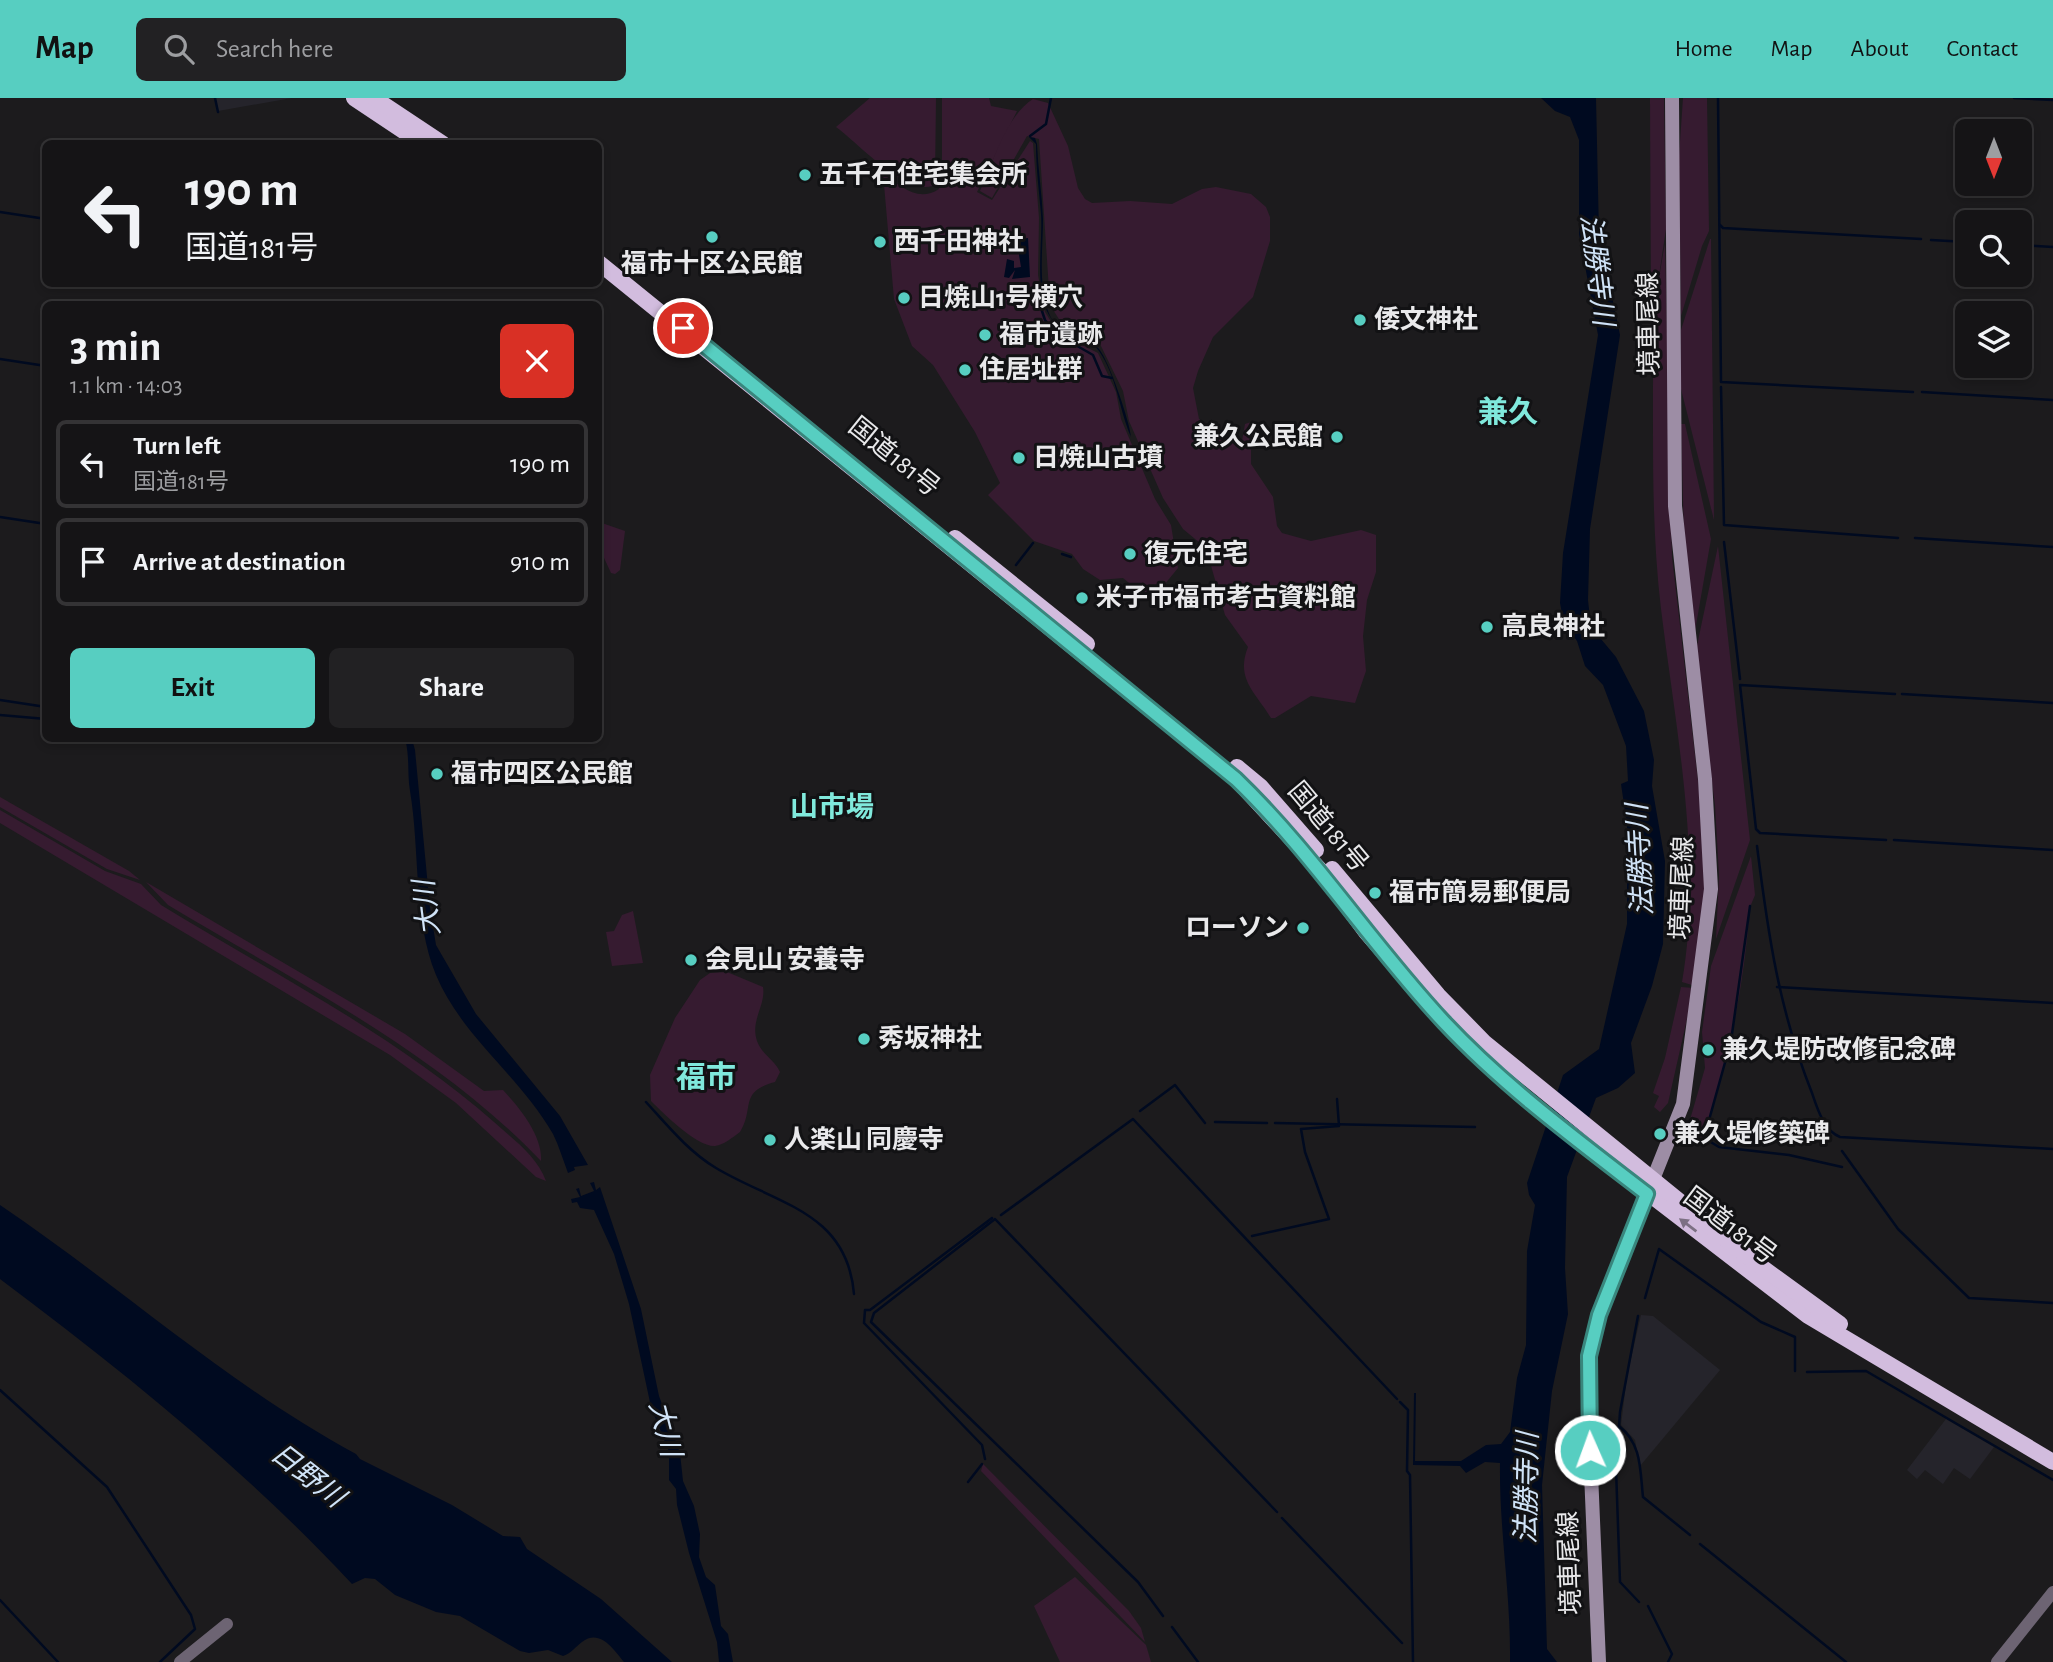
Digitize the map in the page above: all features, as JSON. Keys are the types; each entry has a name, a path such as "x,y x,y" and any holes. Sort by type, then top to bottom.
{"highway":[{"path":"354,98 426,137"},
{"path":"374,98 426,137"},
{"name":"国道181号","path":"602,255 1012,581 1261,787 1438,995 1485,1043 1532,1082 1631,1173 1647,1194 1808,1316 2053,1462"},
{"name":"国道181号","path":"602,265 1236,779 1265,807 1321,871 1366,932 1445,1023 1523,1097 1631,1173 1653,1178 1799,1296 1850,1330 2053,1450"}],"main road":[{"name":"境車尾線","path":"1598,1662 1588,1402 1589,1356 1599,1315 1653,1178 1676,1128 1688,1082 1712,889 1705,779 1681,581 1675,506 1672,98"}],"street":[{"path":"1997,1662 2053,1592"},
{"path":"180,1662 227,1624"}],"shaded area":[{"path":"216,98 292,98 218,111"},
{"path":"870,98 936,98 935,179 932,186 921,187 896,176 836,127"},
{"path":"942,98 989,98 991,106 1017,111 977,192 992,200 1030,141 1033,143 1039,218 1038,275 1045,312 1058,333 1098,353 1116,392 1121,419 1155,499 1171,525 1178,568 1151,601 1123,578 1100,580 1083,569 1072,554 1034,541 988,495 1000,483 975,432 933,365 912,346 894,299 883,173 917,194 931,193 939,189 942,175"},
{"path":"1650,98 1664,98 1666,229 1655,302 1651,295"},
{"path":"1683,98 1707,98 1709,231 1681,316 1679,156"},
{"path":"1033,99 1048,103 1068,146 1078,188 1085,199 1092,203 1130,201 1172,204 1202,189 1216,187 1251,194 1266,207 1270,217 1270,241 1253,297 1213,337 1193,388 1199,419 1236,443 1242,441 1245,424 1251,422 1251,464 1273,497 1277,526 1282,533 1311,541 1361,530 1376,535 1376,572 1367,600 1363,636 1366,671 1355,703 1311,696 1271,718 1249,685 1244,668 1248,647 1225,615 1206,548 1183,529 1163,498 1129,421 1123,391 1100,344 1064,327 1050,305 1039,139 1027,136 992,198 980,191 1008,128"},
{"path":"1710,239 1714,520 1681,389 1681,330"},
{"path":"1665,244 1672,557 1700,798 1705,900 1695,986 1682,982 1688,936 1689,843 1659,587 1654,521 1654,338"},
{"path":"1681,424 1685,424 1711,539 1695,631 1684,538"},
{"path":"602,523 625,531 620,570 615,574 611,573 602,554"},
{"path":"1718,546 1750,840 1716,939 1719,876 1715,805 1695,655"},
{"path":"0,797 129,871 140,880 107,869 0,807"},
{"path":"0,810 105,871 141,884 161,905 375,1033 456,1091 517,1142 537,1164 546,1181 536,1177 456,1103 390,1055 0,823"},
{"path":"1751,856 1755,895 1750,907 1739,995 1728,1053 1703,1138 1687,1130 1705,1068 1702,1032 1711,966"},
{"path":"146,882 405,1034 484,1091 503,1090 523,1113 534,1132 541,1151 541,1161 500,1122 411,1052 315,991 168,905"},
{"path":"633,911 643,963 612,966 606,932 614,931 622,915"},
{"path":"727,972 763,987 755,1033 759,1046 780,1072 775,1082 763,1086 752,1096 740,1132 715,1146 690,1135 651,1101 650,1075 675,1018 700,980 710,973"},
{"path":"1681,987 1694,988 1668,1103 1660,1112 1654,1107 1659,1096 1653,1093 1665,1058"},
{"path":"1641,1315 1653,1316 1720,1370 1640,1466 1635,1440 1621,1425 1627,1376"},
{"path":"1946,1419 1994,1447 1970,1479 1954,1468 1943,1484 1925,1470 1917,1479 1907,1470"},
{"path":"983,1464 1129,1611 1141,1628 1145,1642 981,1471"},
{"path":"1075,1577 1146,1645 1151,1662 1060,1662 1034,1606"}],"water":[{"name":"法勝寺川","path":"1541,98 1596,98 1599,234 1620,335 1590,529 1588,600 1591,627 1616,657 1644,711 1654,760 1652,786 1665,861 1663,944 1652,986 1631,1043 1635,1073 1618,1088 1596,1098 1567,1177 1565,1268 1568,1314 1552,1391 1542,1485 1547,1649 1557,1662 1510,1662 1500,1463 1485,1462 1466,1473 1460,1466 1413,1465 1414,1393 1415,1461 1461,1461 1486,1445 1501,1444 1510,1432 1517,1378 1526,1345 1527,1251 1535,1205 1529,1195 1527,1183 1563,1075 1599,1049 1627,924 1627,825 1621,784 1628,781 1626,746 1603,685 1585,666 1577,641 1564,624 1560,603 1563,553 1598,335 1579,234 1579,140 1570,117 1555,111"},
{"path":"1029,137 1035,138 1037,144 1043,219 1043,289 1052,320 1044,305 1040,280 1041,214 1036,144"},
{"path":"1028,238 1030,277 1012,279 1015,270 1009,278 1004,277 1007,259 1014,261 1014,268 1021,267 1021,239"},
{"path":"1059,328 1085,339 1098,348 1109,369 1095,346"},
{"path":"1111,374 1118,391 1127,419 1131,437"},
{"name":"大川","path":"405,742 413,742 436,945 476,1014 560,1116 588,1165 574,1167 575,1170 568,1173 553,1134 540,1113 461,1018 436,975 420,907"},
{"name":"大川","path":"594,1182 596,1190 600,1187 641,1309 659,1396 680,1453 683,1481 694,1506 700,1534 699,1557 706,1577 715,1585 721,1626 728,1634 733,1662 719,1662 717,1642 677,1505 676,1489 669,1480 669,1452 651,1407 629,1304 614,1254 594,1210 580,1208 577,1202 572,1203 571,1199 580,1197 576,1189 579,1188 581,1196 594,1191 590,1183"},
{"name":"日野川","path":"0,1205 219,1366 309,1427 356,1454 360,1459 452,1505 503,1536 520,1537 527,1549 601,1599 672,1662 624,1662 606,1642 595,1638 589,1638 563,1656 548,1650 529,1653 520,1651 460,1616 436,1612 395,1595 375,1579 365,1578 352,1584 312,1542 227,1462 138,1386 0,1279"}],"waterway":[{"path":"215,98 218,112"},
{"path":"1030,136 1046,124 1051,98"},
{"path":"1718,98 1721,382 1913,392"},
{"path":"2014,98 2053,100"},
{"path":"0,212 42,218"},
{"path":"1720,225 1723,228 1921,239"},
{"path":"1931,240 1955,241"},
{"path":"2032,246 2053,247"},
{"path":"1035,290 1045,320 1058,335 1093,355 1102,376 1112,378"},
{"path":"0,359 42,365"},
{"path":"1721,387 1724,525 1898,538"},
{"path":"1922,392 2053,400"},
{"path":"0,517 42,523"},
{"path":"1915,538 2053,547"},
{"path":"1724,542 1740,679"},
{"path":"1016,565 1033,543"},
{"path":"1062,554 1071,557"},
{"path":"1886,840 1760,833 1756,829 1740,685 1895,694"},
{"path":"1902,694 2053,703"},
{"path":"0,700 42,706"},
{"path":"0,715 42,719"},
{"path":"1894,840 2053,850"},
{"path":"1757,846 1783,1002 1816,1105 1830,1130 1840,1137 2053,1149"},
{"path":"1750,906 1731,1041 1704,1138 1719,1147 1789,1155 1842,1167"},
{"path":"1777,987 2053,1003"},
{"path":"1140,1111 1175,1085 1205,1123"},
{"path":"1252,1236 1329,1219 1305,1152 1301,1129 1339,1126 1337,1099"},
{"path":"646,1102 679,1138 706,1162 805,1213 823,1227 838,1244 849,1266 854,1294"},
{"path":"1001,1215 1133,1119 1397,1399"},
{"path":"1215,1122 1267,1123"},
{"path":"1275,1123 1475,1127"},
{"path":"1842,1151 1898,1229 1969,1298 2053,1303"},
{"path":"985,1459 982,1445 864,1323 865,1310 870,1310 992,1218"},
{"path":"1163,1616 1138,1582 871,1322 874,1313 995,1219 1277,1512"},
{"path":"1645,1298 1659,1249 1761,1322 1795,1337 1795,1371"},
{"path":"1638,1316 1620,1412 1616,1469 1620,1582 1639,1602"},
{"path":"1807,1372 1866,1371 2053,1480"},
{"path":"0,1390 107,1487 191,1615 195,1629 160,1662"},
{"path":"1400,1402 1408,1410 1407,1471 1410,1475 1413,1662"},
{"path":"1619,1426 1627,1433 1636,1449 1643,1497 1690,1535"},
{"path":"968,1482 982,1464"},
{"path":"1282,1518 1402,1643"},
{"path":"1700,1544 1846,1662"},
{"path":"0,1600 58,1662"},
{"path":"1648,1606 1672,1654 1668,1662"},
{"path":"1172,1627 1198,1662"}],"place":[{"name":"五千石住宅集会所","path":"805,175"},
{"name":"福市十区公民館","path":"712,237"},
{"name":"西千田神社","path":"880,242"},
{"name":"日焼山1号横穴","path":"904,298"},
{"name":"倭文神社","path":"1360,320"},
{"name":"福市遺跡","path":"985,335"},
{"name":"住居址群","path":"965,370"},
{"name":"兼久公民館","path":"1337,437"},
{"name":"日焼山古墳","path":"1019,458"},
{"name":"復元住宅","path":"1130,554"},
{"name":"米子市福市考古資料館","path":"1082,598"},
{"name":"高良神社","path":"1487,627"},
{"name":"福市四区公民館","path":"437,774"},
{"name":"福市簡易郵便局","path":"1375,893"},
{"name":"ローソン","path":"1303,928"},
{"name":"会見山 安養寺","path":"691,960"},
{"name":"秀坂神社","path":"864,1039"},
{"name":"兼久堤防改修記念碑","path":"1708,1050"},
{"name":"兼久堤修築碑","path":"1660,1134"},
{"name":"人楽山 同慶寺","path":"770,1140"}],"district":[{"name":"兼久","path":"1508,413"},
{"name":"山市場","path":"832,808"},
{"name":"福市","path":"706,1078"}],"route":[{"path":"683,328 1236,779 1265,807 1321,871 1366,932 1445,1023 1523,1097 1647,1194 1599,1315 1589,1356 1590,1450"}]}
